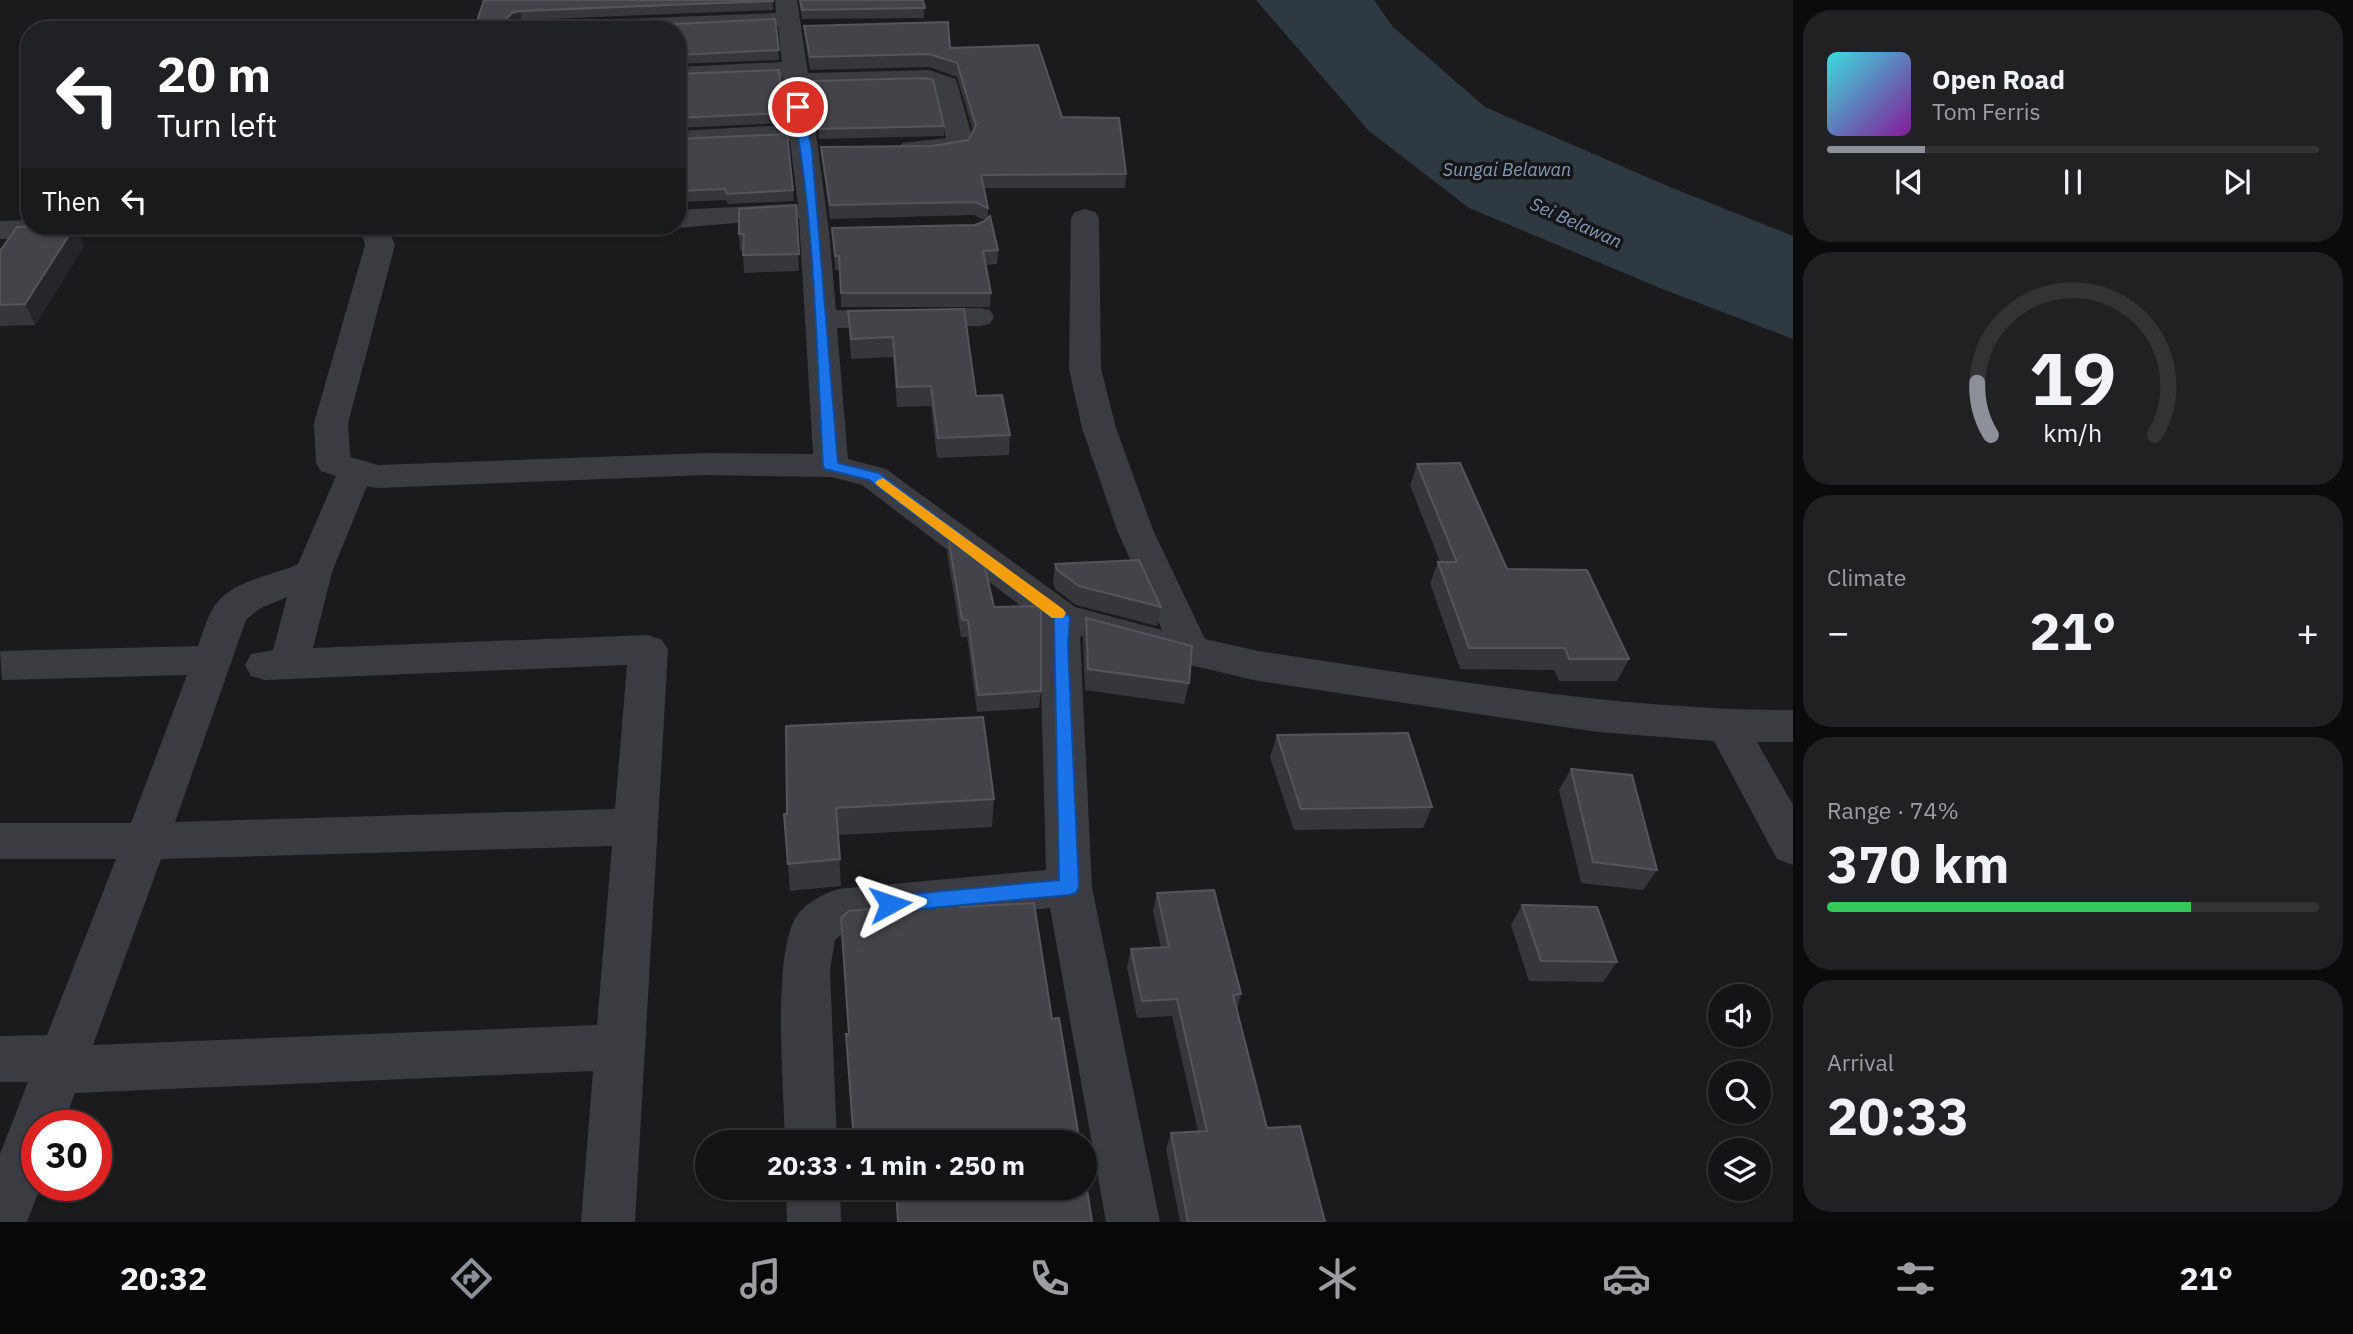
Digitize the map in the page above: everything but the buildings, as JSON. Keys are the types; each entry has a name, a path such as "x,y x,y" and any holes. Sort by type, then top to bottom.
{"street":[{"path":"686,23 795,19 793,75 814,144 823,224 820,319 831,466"},
{"path":"686,74 929,77 947,84 960,140 958,145 890,150"},
{"path":"686,139 814,144"},
{"path":"1085,218 1085,369 1099,428 1135,530 1191,651"},
{"path":"686,219 823,224"},
{"path":"0,230 21,229"},
{"path":"378,235 380,245 331,423 333,463 356,471 376,477 706,464 831,466 874,477 1062,617 1133,638 1258,666 1598,716 1727,726 1793,726"},
{"path":"820,319 979,317"},
{"path":"356,471 277,665 648,650 608,1222"},
{"path":"43,1110 146,841 229,614 239,601 313,572"},
{"path":"1062,617 1069,887 1133,1222"},
{"path":"2,666 212,660"},
{"path":"1727,726 1793,846"},
{"path":"0,842 146,841 635,827"},
{"path":"811,1130 806,970 813,930 838,909 1069,887"},
{"path":"0,1059 60,1064 620,1047"},
{"path":"0,1221 21,1167"},
{"path":"813,1200 814,1222"}],"water":[{"name":"Sungai Belawan","path":"1256,0 1374,0 1393,27 1485,107 1670,187 1793,236 1793,339 1665,290 1469,208 1369,131"}],"slow traffic":[{"path":"883,483 1058,613"}],"route":[{"path":"798,107 815,231 831,466 874,477 1062,617 1060,645 1069,887 890,904"}],"water label":[{"name":"Sei Belawan","path":"1576,223"}]}
